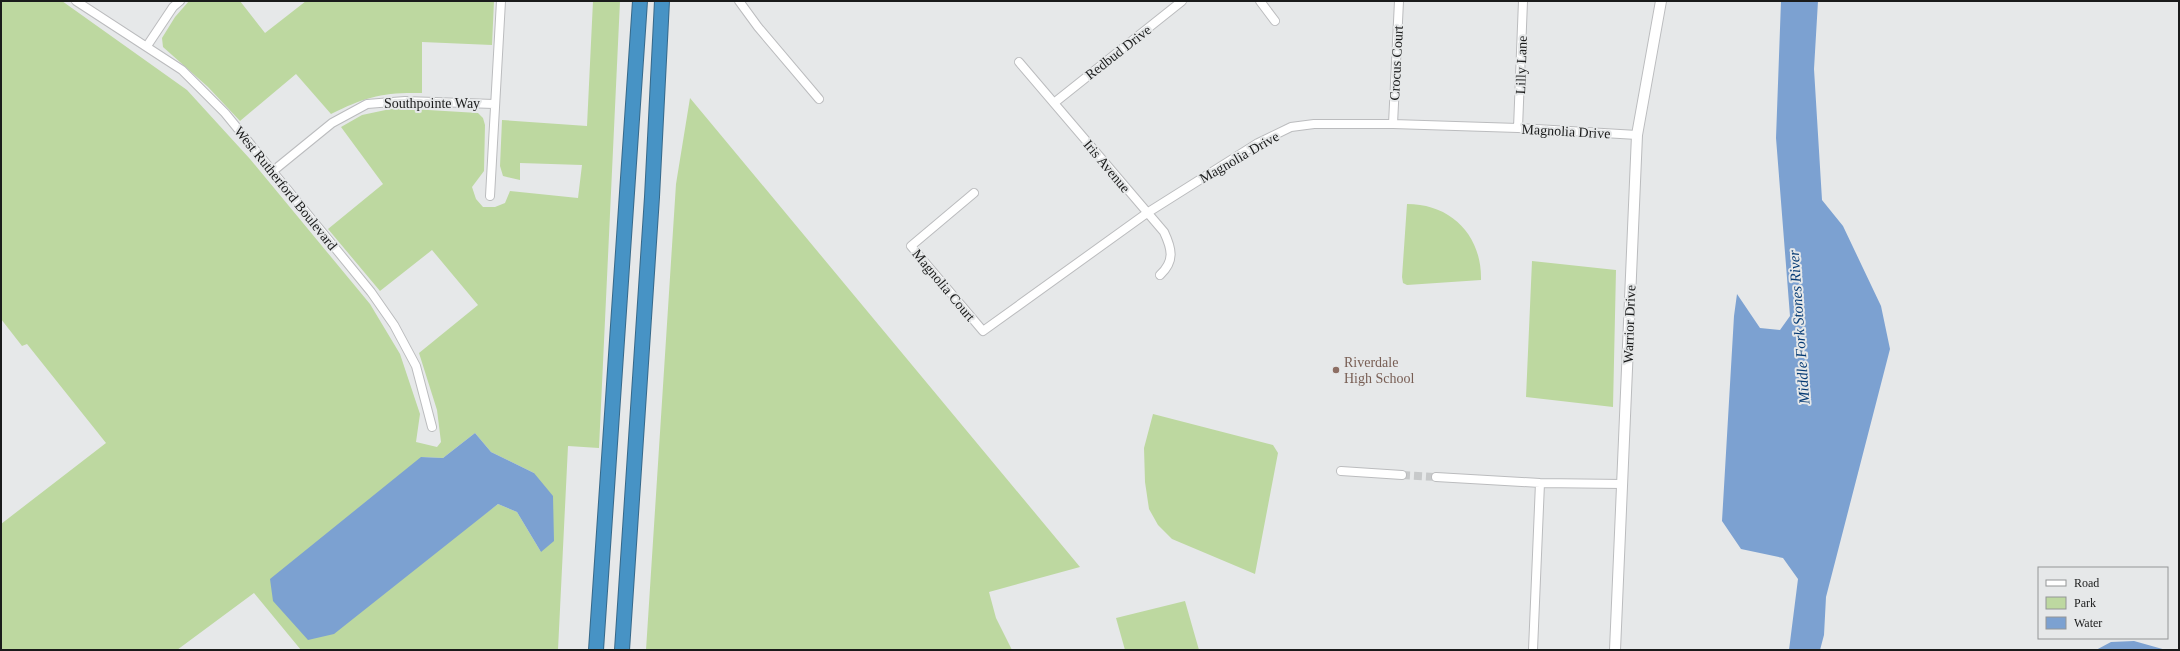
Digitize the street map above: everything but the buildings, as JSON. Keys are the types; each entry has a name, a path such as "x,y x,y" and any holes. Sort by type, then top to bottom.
{"highway":[{"path":"596,650 636,60 638,1"},
{"path":"622,650 662,1"},
{"path":"659,58 670,1"}],"street":[{"name":"West Rutherford Boulevard","path":"76,1 92,13 147,46 182,70 225,113 371,292 394,325 416,366 432,427"},
{"path":"147,46 173,7 180,1"},
{"path":"490,196 501,1"},
{"path":"739,1 758,27 819,99"},
{"name":"Redbud Drive","path":"1054,103 1182,1"},
{"path":"1260,1 1275,21"},
{"name":"Crocus Court","path":"1393,124 1399,1"},
{"name":"Lilly Lane","path":"1518,128 1523,1"},
{"name":"Warrior Drive","path":"1615,650 1623,484 1636,135 1661,1"},
{"name":"Iris Avenue","path":"1019,62 1164,232 1171,247 1172,257 1169,265 1160,275"},
{"name":"Southpointe Way","path":"273,171 332,123 367,104 405,101 494,104"},
{"name":"Magnolia Drive","path":"982,331 1147,213 1258,143 1291,127 1314,124 1393,124 1518,128 1636,135"},
{"name":"Magnolia Court","path":"974,193 911,246 982,331"},
{"path":"1341,471 1402,475"},
{"path":"1436,477 1540,483 1623,484"},
{"path":"1533,650 1540,483"}],"green space":[{"path":"1,1 62,1 187,90 250,159 370,304 400,354 420,414 416,442 437,447 441,442 437,410 419,353 478,305 432,250 380,291 328,229 383,184 341,127 362,115 395,108 478,113 483,118 485,125 484,171 472,187 476,199 483,207 495,207 505,203 510,191 578,198 582,165 520,163 520,180 503,176 500,166 502,120 587,126 593,1 620,1 599,448 568,446 558,650 301,650 254,593 177,650 1,650 1,524 106,443 27,344 22,346 1,319","holes":["475,433 491,452 534,473 541,552 517,512 498,504 482,516 421,457 443,458"]},
{"path":"189,1 240,1 265,33 306,1 494,1 492,45 422,42 422,93 396,93 375,97 354,103 331,114 296,74 240,121 208,87 163,47 162,38 175,17"},
{"path":"690,98 1080,567 989,592 996,618 1012,650 646,650 676,184"},
{"path":"1407,204 1423,205 1437,210 1450,216 1461,225 1470,236 1476,249 1480,264 1481,280 1407,285 1403,283 1402,277"},
{"path":"1532,261 1616,270 1613,407 1526,397"},
{"path":"1153,414 1273,445 1278,453 1255,574 1172,539 1158,525 1149,509 1145,482 1144,448"},
{"path":"1185,601 1199,650 1125,650 1116,618"}],"water":[{"name":"Middle Fork Stones River","path":"1781,1 1818,1 1814,69 1822,200 1843,226 1881,306 1890,349 1826,597 1824,635 1820,650 1789,650 1798,579 1783,558 1741,549 1722,521 1734,316 1737,294 1760,328 1780,330 1790,316 1776,138"},
{"path":"475,433 491,452 534,473 553,496 554,541 541,552 517,512 498,504 334,634 308,640 273,601 270,579 421,457 443,458"},
{"path":"2134,641 2166,650 2096,650 2111,642"}],"tunnel":[{"path":"1402,475 1436,477"}],"place":[{"name":"Riverdale High School","path":"1336,370"}]}
